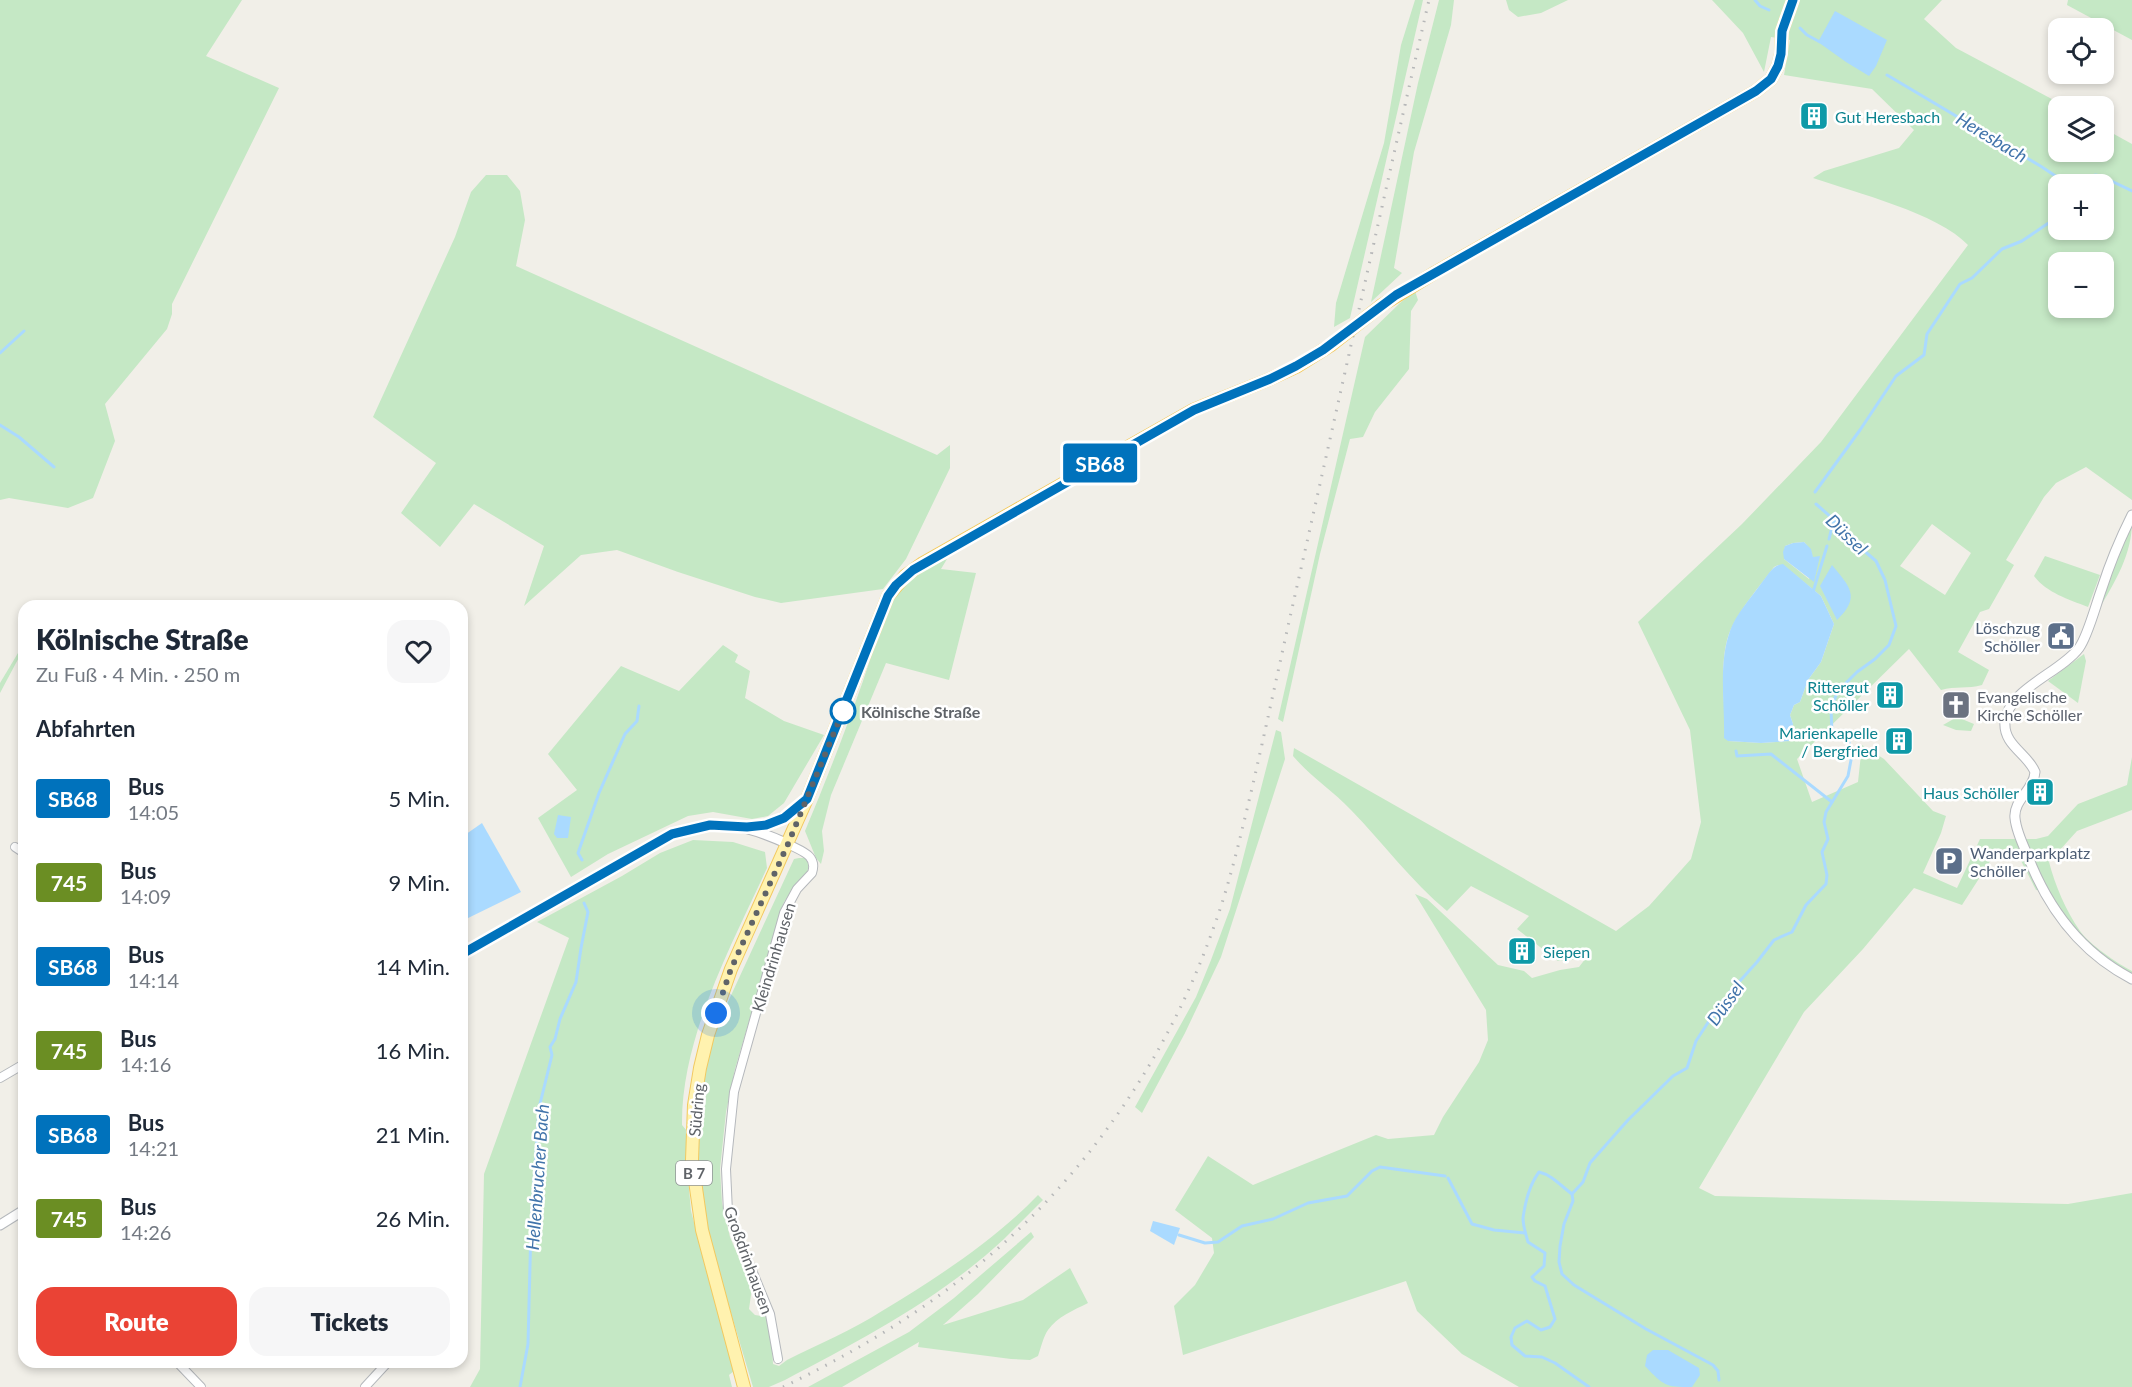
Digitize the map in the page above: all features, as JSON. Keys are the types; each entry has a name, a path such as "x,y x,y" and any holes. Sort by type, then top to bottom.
{"main road":[{"name":"B 7","path":"788,844 882,608 888,596 905,576 923,563 1194,410 1296,366 1330,345 1382,305 1436,272 1756,91 1771,79 1778,66 1782,31 1793,0"},
{"name":"Südring","path":"743,1382 702,1230 692,1160 694,1105 708,1035 731,969 788,844"}],"street":[{"path":"2132,515 2113,556 2080,647 2014,701 2007,715 2005,726 2012,743 2035,772 2031,784 2017,806 2015,818 2034,873 2061,919 2077,939 2106,963 2132,979"},
{"path":"468,951 672,834 710,825 747,827 766,825 779,820 807,799"},
{"path":"747,827 788,844"},
{"name":"Kleindrinhausen","path":"744,1055 784,913 789,900 814,868 809,855 788,844"},
{"name":"Großdrinhausen","path":"744,1055 734,1092 729,1129 726,1197 734,1229 770,1314 778,1359"},
{"path":"0,1078 18,1068"},
{"path":"0,1225 18,1214"},
{"path":"183,1368 201,1387"},
{"path":"365,1387 382,1368"}],"green space":[{"path":"0,0 242,0 206,56 279,88 172,304 172,314 167,329 105,404 115,441 93,498 68,508 9,498 0,500"},
{"path":"1415,0 1423,0 1350,318 1334,327 1336,303 1384,143 1401,45"},
{"path":"1439,0 1454,0 1451,25 1414,152 1394,268 1402,273 1371,302 1418,83"},
{"path":"1506,0 1568,0 1541,13 1518,17 1509,10"},
{"path":"1712,0 1942,0 1924,19 1956,48 2048,97 2048,162 2114,162 2114,134 2132,144 2132,500 2086,467 2056,483 2044,497 2006,560 2014,565 1989,609 1980,612 1958,652 1989,670 1982,685 1941,690 1909,649 1797,759 1812,802 1858,782 1862,745 1884,759 1933,811 1946,816 1923,873 1957,888 1980,839 2036,839 2048,836 2078,804 2127,785 2132,757 2132,810 2077,831 2049,862 2062,898 2080,931 2104,953 2132,971 2132,975 2094,950 2065,917 2047,891 2036,890 2016,851 1998,849 1962,905 1914,888 1863,949 1804,1012 1699,1188 1715,1196 2068,1204 2132,1193 2132,1387 1519,1387 1462,1354 1417,1311 1406,1281 1183,1355 1174,1306 1195,1285 1214,1253 1212,1238 1175,1210 1208,1156 1253,1185 1376,1135 1388,1139 1434,1135 1479,1062 1488,1040 1486,1010 1415,894 1427,899 1498,965 1524,971 1532,978 1579,967 1589,954 1572,960 1558,961 1517,929 1529,916 1471,886 1447,911 1409,875 1351,810 1293,756 1294,748 1616,931 1649,906 1691,859 1701,822 1690,730 1638,622 1742,524 1821,442 1968,245 1937,223 1917,214 1813,178 1824,171 1899,148 1914,130 1872,89 1784,75 1790,40 1771,37 1764,72 1743,33","holes":["1932,524 1971,553 1945,595 1900,566","1804,542 1811,551 1813,559 1809,579 1784,559 1785,546","1783,565 1821,596 1834,624 1821,662 1808,680 1800,702 1794,705 1790,715 1793,724 1790,741 1761,743 1728,741 1723,684 1727,640 1740,612 1774,567"]},
{"path":"2068,0 2132,0 2132,40 2114,30 2114,18 2091,18 2067,5"},
{"path":"486,175 507,175 520,191 525,220 516,266 937,455 950,445 950,468 906,559 883,589 781,603 755,597 617,550 581,555 524,606 544,546 474,504 440,547 401,513 436,463 373,417 455,237 471,192"},
{"path":"1415,291 1418,300 1411,311 1409,369 1375,412 1363,437 1350,439 1320,554 1283,722 1278,719 1365,337"},
{"path":"2132,522 2126,556 2099,609 2114,564"},
{"path":"2045,556 2100,575 2088,607 2052,591 2039,582 2034,576"},
{"path":"947,559 941,569 976,573 949,680 886,663 831,795 822,831 824,851 821,864 816,858 805,831 849,719 882,623 893,601 909,581 933,564"},
{"path":"723,645 738,655 735,662 750,671 745,698 784,721 824,735 784,803 768,816 752,819 713,812 688,816 608,854 571,877 538,818 577,790 548,754 621,666 679,691"},
{"path":"18,653 18,659 0,693 0,683"},
{"path":"2084,654 2086,661 2078,703 2048,681"},
{"path":"1957,717 1974,724 1971,731 1956,730 1943,725"},
{"path":"1276,730 1281,732 1285,759 1221,957 1185,1033 1142,1113 1135,1107 1196,997 1230,909"},
{"path":"693,840 733,842 765,852 767,868 711,993 690,1059 684,1092 682,1125 687,1131 691,1211 734,1371 729,1375 732,1387 470,1387 480,1369 484,1174 569,938 537,922 660,853"},
{"path":"805,858 809,864 807,873 797,882 784,902 735,1069 726,1112 720,1169 722,1203 730,1237 752,1288 749,1309 755,1315 767,1317 773,1364 779,1366 902,1299 984,1243 1038,1195 1043,1200 980,1260 927,1299 785,1380 769,1387 753,1387 709,1239 699,1170 699,1106 704,1066 715,1030 794,859"},
{"path":"1031,1232 1034,1237 978,1294 943,1325 1023,1300 1070,1268 1088,1303 1066,1314 1052,1325 1045,1336 1038,1356 1030,1360 1011,1359 918,1347 919,1342 842,1387 808,1387 909,1332 954,1298"}],"water":[{"path":"1835,11 1887,40 1869,76 1818,42"},
{"path":"1804,542 1811,549 1813,557 1820,556 1814,582 1784,559 1785,546"},
{"path":"1783,564 1821,596 1834,624 1821,662 1808,680 1800,702 1794,705 1790,715 1793,724 1790,741 1761,743 1728,741 1724,738 1723,670 1730,631 1739,613 1770,572"},
{"path":"1832,565 1848,586 1851,598 1849,605 1837,620 1820,586"},
{"path":"558,815 571,817 568,838 557,838 554,834"},
{"path":"482,823 521,892 468,918 468,833"},
{"path":"1153,1221 1180,1228 1174,1245 1150,1231"},
{"path":"1653,1350 1668,1350 1699,1368 1700,1375 1692,1387 1670,1386 1657,1378 1645,1366 1647,1355"}],"waterway":[{"name":"Heresbach","path":"1755,0 1760,6 1769,10"},
{"name":"Heresbach","path":"1800,28 1820,42"},
{"name":"Heresbach","path":"1887,75 2052,174"},
{"name":"Düssel","path":"2114,182 2132,191"},
{"name":"Düssel","path":"1815,492 1896,376 1924,355 1927,334 1960,284 1972,278 2002,249 2022,241 2048,224"},
{"path":"0,353 24,331"},
{"path":"0,425 19,437 54,467"},
{"name":"Düssel","path":"1589,1387 1555,1363 1542,1357 1525,1356 1512,1345 1511,1337 1515,1328 1527,1321 1541,1330 1550,1327 1555,1319 1545,1286 1532,1277 1544,1266 1545,1253 1528,1242 1524,1227 1524,1212 1531,1188 1539,1172 1552,1178 1572,1194 1583,1182 1590,1163 1628,1120 1673,1076 1687,1068 1696,1041 1709,1021 1724,1007 1730,992 1774,940 1792,932 1806,905 1826,884 1827,875 1822,852 1828,839 1824,822 1826,812 1848,776 1851,760 1848,734 1835,737 1832,733 1831,710 1837,692 1889,645 1896,626 1885,580 1876,561 1862,549 1856,539 1816,504"},
{"path":"1829,539 1834,519"},
{"path":"1813,592 1827,546"},
{"name":"Hellenbrucher Bach","path":"582,860 578,853 599,793 625,734 637,721 639,706"},
{"path":"1736,751 1737,756 1771,754 1832,802"},
{"name":"Hellenbrucher Bach","path":"520,1387 528,1344 531,1226 539,1108 552,1055 550,1047 576,982 588,912 584,903"},
{"path":"1179,1235 1205,1243 1218,1242 1242,1226 1273,1219 1308,1203 1347,1196 1372,1171 1380,1167 1445,1176"},
{"path":"1448,1178 1472,1224 1494,1230 1525,1233"},
{"path":"1572,1194 1573,1201 1564,1224 1560,1246 1559,1262 1562,1274 1574,1285 1646,1329 1713,1365 1718,1371 1719,1380"}],"railway":[{"path":"783,1387 852,1351 919,1310 1003,1244 1042,1207 1078,1166 1142,1078 1169,1031 1192,982 1230,877 1244,821 1429,0"}],"bus line":[{"name":"SB68","path":"468,950 672,834 693,827 710,825 747,827 766,825 784,818 807,799 882,608 888,596 905,576 923,563 1194,410 1296,366 1323,350 1396,295 1756,91 1771,79 1778,66 1782,31 1793,0"}],"place":[{"name":"Gut Heresbach","path":"1814,116"},
{"name":"Löschzug Schöller","path":"2061,636"},
{"name":"Rittergut Schöller","path":"1890,695"},
{"name":"Evangelische Kirche Schöller","path":"1956,705"},
{"name":"Kölnische Straße","path":"843,711"},
{"name":"Marienkapelle / Bergfried","path":"1899,741"},
{"name":"Haus Schöller","path":"2040,792"},
{"name":"Wanderparkplatz Schöller","path":"1949,861"},
{"name":"Siepen","path":"1522,951"}],"route":[{"path":"716,1013 731,969 788,844 843,711"}]}
